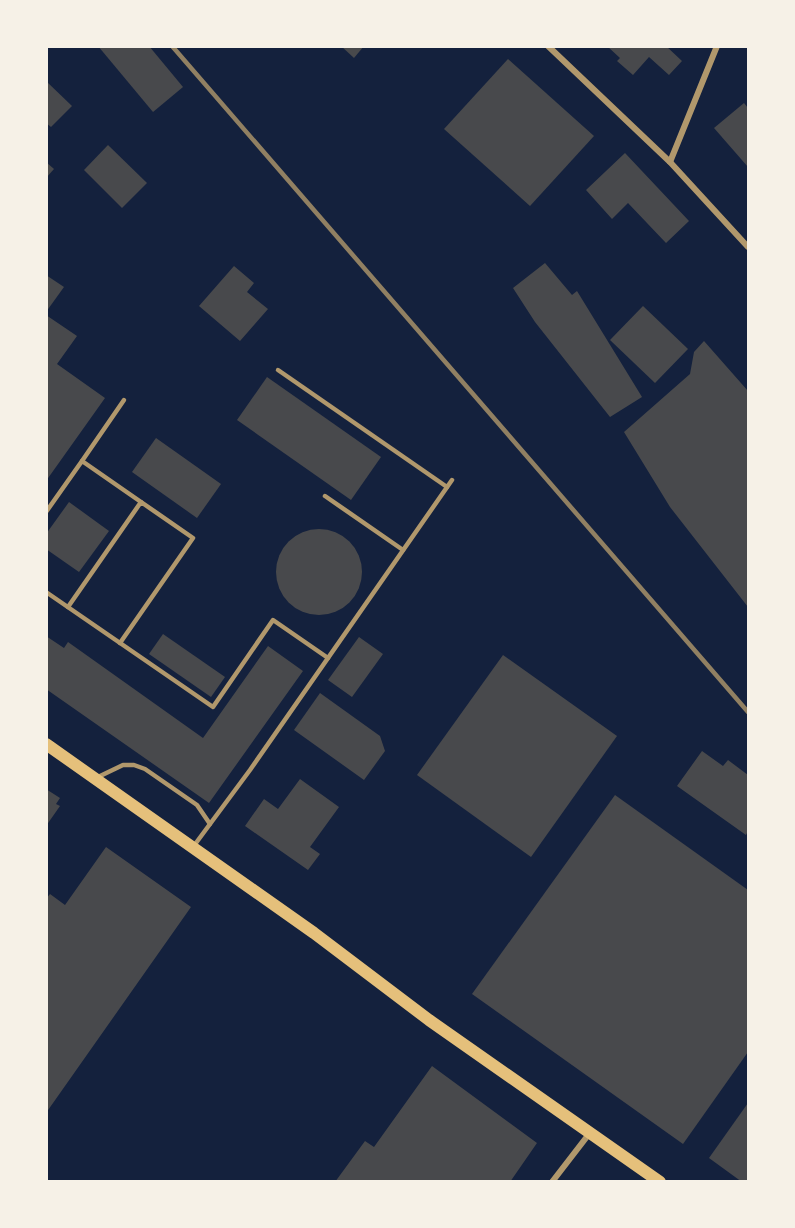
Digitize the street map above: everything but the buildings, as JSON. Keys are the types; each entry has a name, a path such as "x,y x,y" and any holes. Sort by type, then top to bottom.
{"main road":[{"path":"46,744 314,933 433,1023 660,1182"}],"street":[{"path":"548,46 670,162 748,247"},
{"path":"670,162 717,46"},
{"path":"552,1182 589,1134"}],"lane":[{"path":"278,370 447,488"},
{"path":"46,512 124,400"},
{"path":"82,461 194,538 120,643"},
{"path":"194,847 452,480"},
{"path":"325,496 403,550"},
{"path":"68,607 141,502"},
{"path":"46,592 213,707 273,620 328,658"},
{"path":"96,779 123,765 134,765 145,769 197,805 210,824"}],"railway":[{"path":"172,46 748,712"}]}
